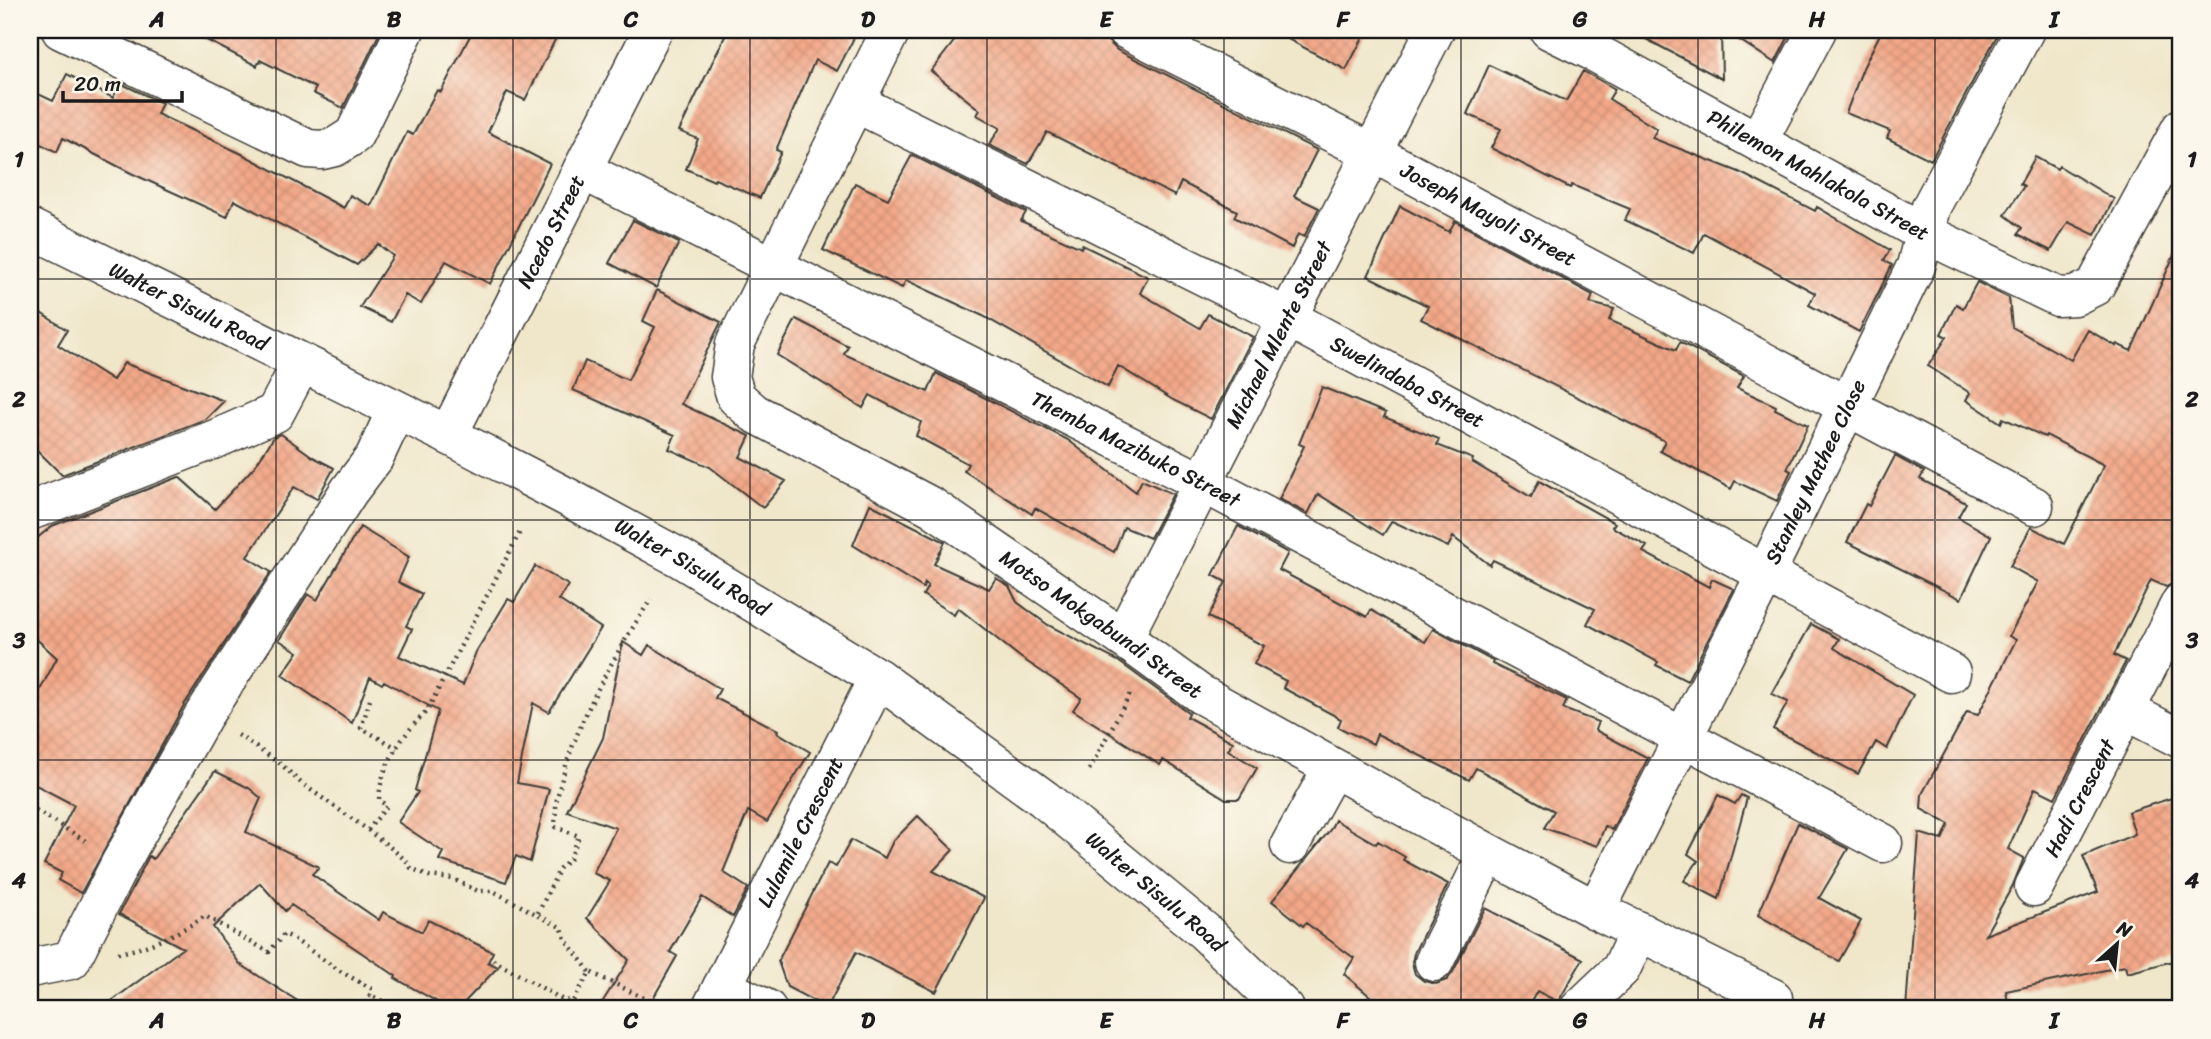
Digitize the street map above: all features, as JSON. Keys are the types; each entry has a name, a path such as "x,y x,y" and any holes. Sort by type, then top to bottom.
{"street":[{"path":"61,30 308,149 322,150 335,147 354,135 405,30"},
{"name":"Ncedo Street","path":"447,435 653,30"},
{"name":"Motso Mokgabundi Street","path":"891,30 735,344 730,377 736,397 754,413 932,507 1200,694 1488,853 1773,998"},
{"name":"Joseph Mayoli Street","path":"1127,30 1373,153 2034,506"},
{"name":"Michael Mlente Street","path":"1136,647 1203,483 1435,30"},
{"name":"Philemon Mahlakola Street","path":"1549,30 1597,41 1758,141 1924,233 2058,297 2075,296 2095,286 2181,128"},
{"path":"1758,141 1817,30"},
{"name":"Stanley Mathee Close","path":"1596,910 1765,575 1916,266 1931,207 2025,30"},
{"name":"Swelindaba Street","path":"856,103 1288,318 1951,673"},
{"name":"Themba Mazibuko Street","path":"582,170 1203,483 1883,843"},
{"name":"Walter Sisulu Road","path":"30,228 447,435 678,557 878,678 1054,807 1204,931 1285,1009"},
{"path":"30,511 218,439 275,413 300,363"},
{"path":"30,968 71,960 121,862 203,716 349,491 374,458 397,411"},
{"name":"Hadi Crescent","path":"2034,887 2181,602"},
{"name":"Lulamile Crescent","path":"767,1009 717,998 878,678"},
{"path":"2126,710 2181,739"},
{"path":"1290,845 1332,769"},
{"path":"1434,962 1488,853"},
{"path":"1579,1009 1621,970 1639,931"}],"path":[{"path":"368,830 387,806 379,800 386,768 409,728 427,711 521,530"},
{"path":"538,913 560,867 570,859 579,836 555,827 557,796 571,752 602,679 651,599"},
{"path":"1089,770 1136,647"},
{"path":"370,701 361,728 397,748"},
{"path":"203,716 248,740 408,861 411,868 429,876 453,879 478,891 493,891 538,913 562,928 565,939 590,972 667,1009"},
{"path":"30,807 121,862"},
{"path":"71,960 133,951 183,931 205,916 269,953 284,934 291,937 340,971 372,989 361,1009"},
{"path":"493,960 563,1000 572,1001 590,972"},
{"path":"370,995 399,1009"},
{"path":"558,1009 563,1000"}],"building":[{"path":"187,30 381,30 343,108 313,93 316,88 260,60 257,66"},
{"path":"473,30 560,30 525,100 507,92 488,132 550,164 490,284 446,261 421,304 405,295 391,322 360,307 393,256 378,244 357,265 234,200 227,217 63,138 57,152 30,139 30,90 53,101 67,74 113,98 120,83 162,103 157,114 242,154 344,208 350,195 371,206 407,132 413,135 437,90 441,92"},
{"path":"728,30 858,30 837,71 815,60 776,150 781,152 760,198 686,169 698,139 679,131"},
{"path":"963,30 1105,30 1108,41 1117,50 1317,150 1294,196 1319,208 1304,237 1298,234 1292,248 1234,217 1237,211 1181,182 1175,196 1047,132 1028,164 989,145 1000,128 977,115 980,110 931,71"},
{"path":"1271,30 1367,30 1346,70"},
{"path":"1629,30 1721,30 1722,79"},
{"path":"1724,30 1792,30 1775,63"},
{"path":"1882,30 2000,30 1931,160 1887,138 1890,131 1846,113 1863,68"},
{"path":"1489,65 1566,101 1583,71 1615,89 1609,99 1657,129 1652,138 1739,172 1815,211 1817,207 1890,250 1884,260 1892,265 1859,332 1809,305 1815,293 1704,233 1694,253 1625,220 1630,209 1572,185 1570,188 1491,148 1501,129 1467,114"},
{"path":"912,155 1026,212 1021,221 1081,248 1082,245 1148,277 1140,293 1200,328 1208,314 1253,337 1211,419 1173,400 1118,366 1108,387 983,316 906,280 902,288 823,250 855,183 888,199"},
{"path":"2035,157 2057,169 2059,166 2114,199 2095,235 2068,222 2051,251 2018,234 2022,228 2005,215 2024,186 2020,184"},
{"path":"1400,206 1449,232 1455,221 1593,295 1590,303 1614,309 1609,320 1676,350 1680,342 1744,376 1737,388 1808,425 1787,469 1791,471 1777,501 1735,481 1731,489 1660,451 1665,441 1421,319 1428,306 1368,276"},
{"path":"633,220 679,243 656,288 609,263"},
{"path":"2181,240 2181,569 2175,582 2166,587 2151,580 2114,655 2126,661 2055,798 2035,788 2008,849 2024,858 2013,885 1985,935 2098,892 2083,856 2135,834 2128,812 2181,795 2181,959 2127,973 2125,966 2006,991 2009,1009 1906,1009 1919,833 1942,840 1949,824 1921,809 1922,794 1967,712 1978,715 2016,640 2009,636 2038,582 2010,566 2031,527 2064,544 2104,465 2046,435 2045,437 2003,418 2001,423 1966,400 1970,393 1928,366 1947,337 1941,334 1956,304 1963,308 1977,282 2009,298 2012,327 2071,360 2088,330 2131,351"},
{"path":"657,290 721,322 681,404 750,436 740,457 786,481 763,508 710,467 669,449 675,435 573,390 585,361 628,380 655,327 643,321"},
{"path":"30,306 67,330 58,345 113,380 124,363 224,401 206,419 62,475 30,443"},
{"path":"796,319 848,346 844,354 928,392 936,373 1068,440 1136,492 1142,480 1173,494 1150,538 1124,527 1114,552 1035,508 1032,514 964,471 968,464 916,436 921,422 870,395 863,408 777,355"},
{"path":"1322,387 1386,413 1384,417 1439,439 1437,445 1473,459 1472,462 1531,497 1539,481 1615,523 1612,527 1647,546 1643,552 1709,587 1712,579 1734,589 1687,681 1656,665 1658,662 1587,624 1595,609 1493,560 1490,565 1453,537 1448,547 1392,521 1383,535 1318,494 1308,514 1279,499 1304,446 1299,444"},
{"path":"281,434 334,468 317,499 294,487 247,557 271,572 184,705 81,893 58,880 62,873 44,864 74,805 30,782 30,709 57,658 30,633 30,544 52,526 179,477 215,509 255,466 274,437"},
{"path":"1895,456 1924,472 1920,479 1966,503 1958,517 1991,536 1961,599 1847,542"},
{"path":"870,504 945,542 934,564 989,589 996,578 1009,586 1017,602 1048,625 1118,661 1189,713 1187,717 1233,742 1228,750 1257,768 1239,799 1226,799 1163,760 1160,765 1073,710 1081,698 1020,657 958,608 954,615 923,595 928,586 925,583 923,588 853,545"},
{"path":"1238,526 1288,553 1279,570 1367,617 1371,610 1425,642 1433,629 1493,661 1492,664 1567,700 1563,709 1598,722 1595,730 1648,758 1612,830 1605,826 1597,846 1544,828 1554,811 1476,768 1469,780 1377,734 1373,744 1338,727 1341,719 1283,688 1286,681 1254,664 1264,646 1208,617 1226,582 1213,575"},
{"path":"360,527 409,557 398,582 422,594 406,626 412,629 399,656 463,685 476,652 508,599 514,602 535,566 568,585 559,600 601,628 549,712 533,703 517,783 549,789 530,862 516,856 506,882 439,860 443,852 398,822 418,792 415,790 438,711 384,681 382,684 370,677 352,723 282,675 298,652 279,640 308,594 317,600"},
{"path":"1811,624 1839,639 1834,648 1913,695 1887,749 1876,742 1858,774 1773,729 1788,702 1772,694"},
{"path":"623,642 643,655 649,645 720,689 715,698 778,730 777,732 810,752 767,822 748,811 723,872 748,888 733,917 702,897 670,952 677,956 647,1009 598,1009 629,960 587,918 610,881 593,873 616,828 567,811 603,738"},
{"path":"215,771 249,788 261,798 246,832 319,867 312,874 379,920 383,912 422,932 428,920 493,952 488,962 498,967 458,1009 450,1009 395,978 396,976 291,905 285,911 260,883 213,927 240,964 310,1009 101,1009 183,948 119,914 149,856 153,859"},
{"path":"1718,795 1735,804 1741,795 1747,798 1719,899 1684,881 1698,861 1688,854"},
{"path":"918,816 953,850 933,871 984,898 936,992 856,952 827,1008 787,987 778,961 828,863 836,867 851,840 885,858 893,841"},
{"path":"1335,820 1376,844 1378,841 1405,857 1403,860 1448,884 1414,953 1412,963 1415,974 1424,981 1436,984 1447,980 1485,908 1583,959 1558,1002 1537,991 1527,1009 1385,1009 1344,974 1354,958 1306,923 1303,926 1272,901 1330,830"},
{"path":"1798,823 1848,849 1819,898 1861,921 1839,961 1758,915"}]}
